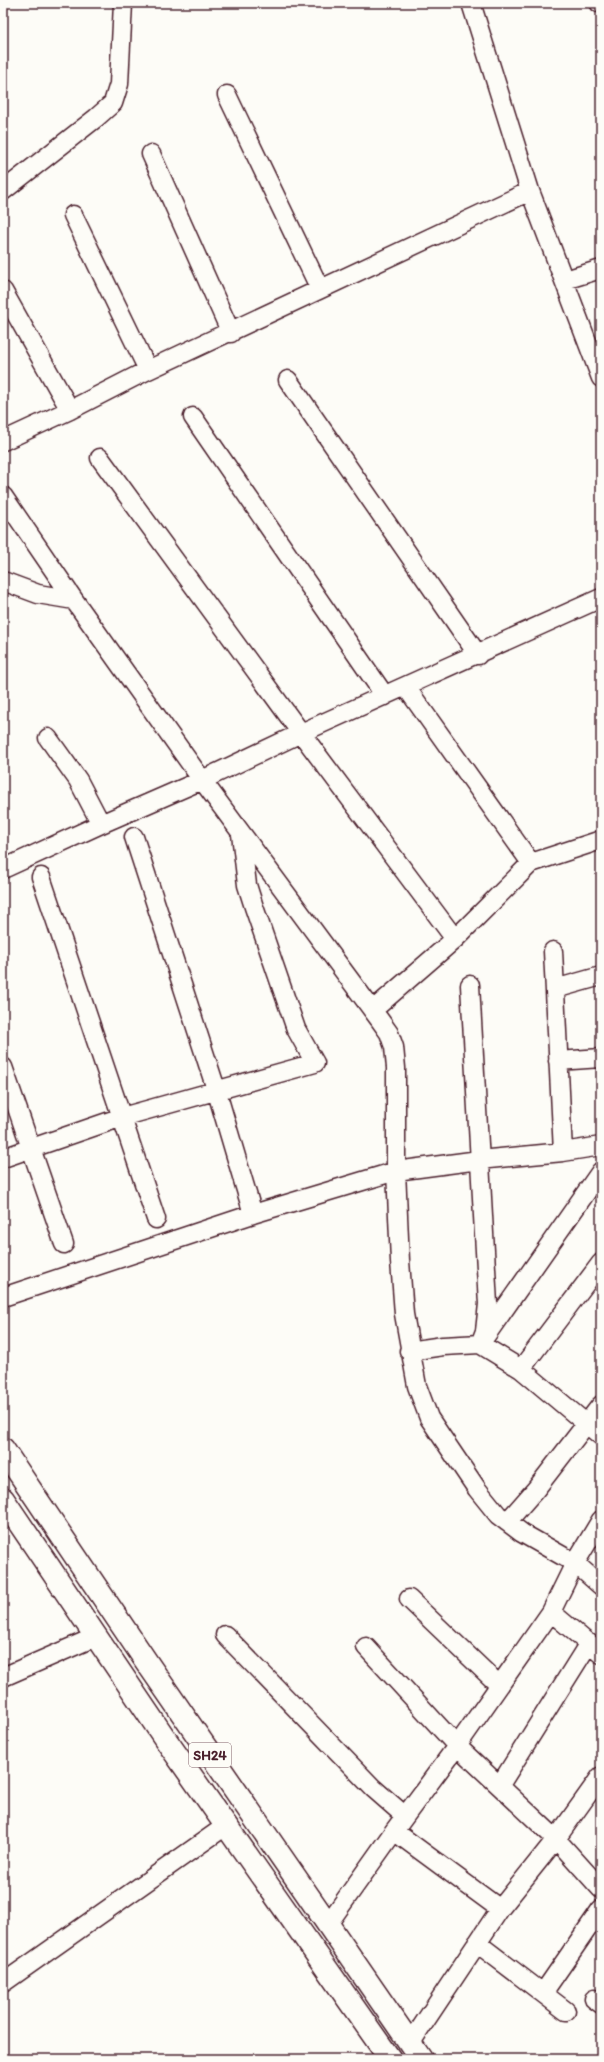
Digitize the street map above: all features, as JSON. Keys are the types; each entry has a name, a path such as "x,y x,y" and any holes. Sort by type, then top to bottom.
{"main road":[{"name":"SH24","path":"3,1449 159,1680 415,2051"},
{"name":"SH24","path":"3,1499 95,1637 227,1825 304,1939 390,2059"}],"street":[{"path":"3,191 113,103 119,84 123,3"},
{"path":"470,3 530,191 601,378"},
{"path":"227,96 320,289"},
{"path":"152,154 231,333"},
{"path":"3,441 70,410 148,370 231,333 320,289 530,191"},
{"path":"73,215 148,370"},
{"path":"564,280 601,269"},
{"path":"3,290 70,410"},
{"path":"288,380 478,655"},
{"path":"192,417 385,696"},
{"path":"100,458 301,733 455,939"},
{"path":"3,496 74,600 202,780 389,1033 394,1047 396,1068 396,1172 404,1314 417,1386 429,1418 477,1489 498,1515 522,1533 576,1562 601,1586"},
{"path":"3,581 38,594 74,600"},
{"path":"3,869 601,598"},
{"path":"406,687 532,863"},
{"path":"48,738 78,780 101,824"},
{"path":"3,1158 122,1117 216,1089 315,1063 296,1029 254,907 246,879 242,834"},
{"path":"134,837 216,1089 253,1214"},
{"path":"373,1010 455,939 532,863 601,840"},
{"path":"41,877 156,1219"},
{"path":"553,951 563,1152"},
{"path":"555,989 601,976"},
{"path":"470,985 488,1304 485,1332 480,1344"},
{"path":"558,1061 601,1058"},
{"path":"3,1067 64,1244"},
{"path":"3,1297 253,1214 396,1172 479,1160 563,1152 601,1146"},
{"path":"480,1344 601,1171"},
{"path":"521,1369 601,1263"},
{"path":"410,1351 443,1346 480,1344 521,1369 601,1436"},
{"path":"507,1522 536,1489 601,1405"},
{"path":"328,1924 457,1746 551,1612 576,1562 601,1520"},
{"path":"410,1599 499,1685"},
{"path":"500,1785 595,1649 551,1612"},
{"path":"225,1635 373,1788 405,1816"},
{"path":"3,1677 95,1637"},
{"path":"366,1647 457,1746 556,1839 601,1889"},
{"path":"415,2051 477,1943 500,1909 556,1839 601,1776"},
{"path":"3,1983 227,1825"},
{"path":"394,1831 500,1909"},
{"path":"543,1993 601,1909"},
{"path":"477,1943 566,2011"}]}
